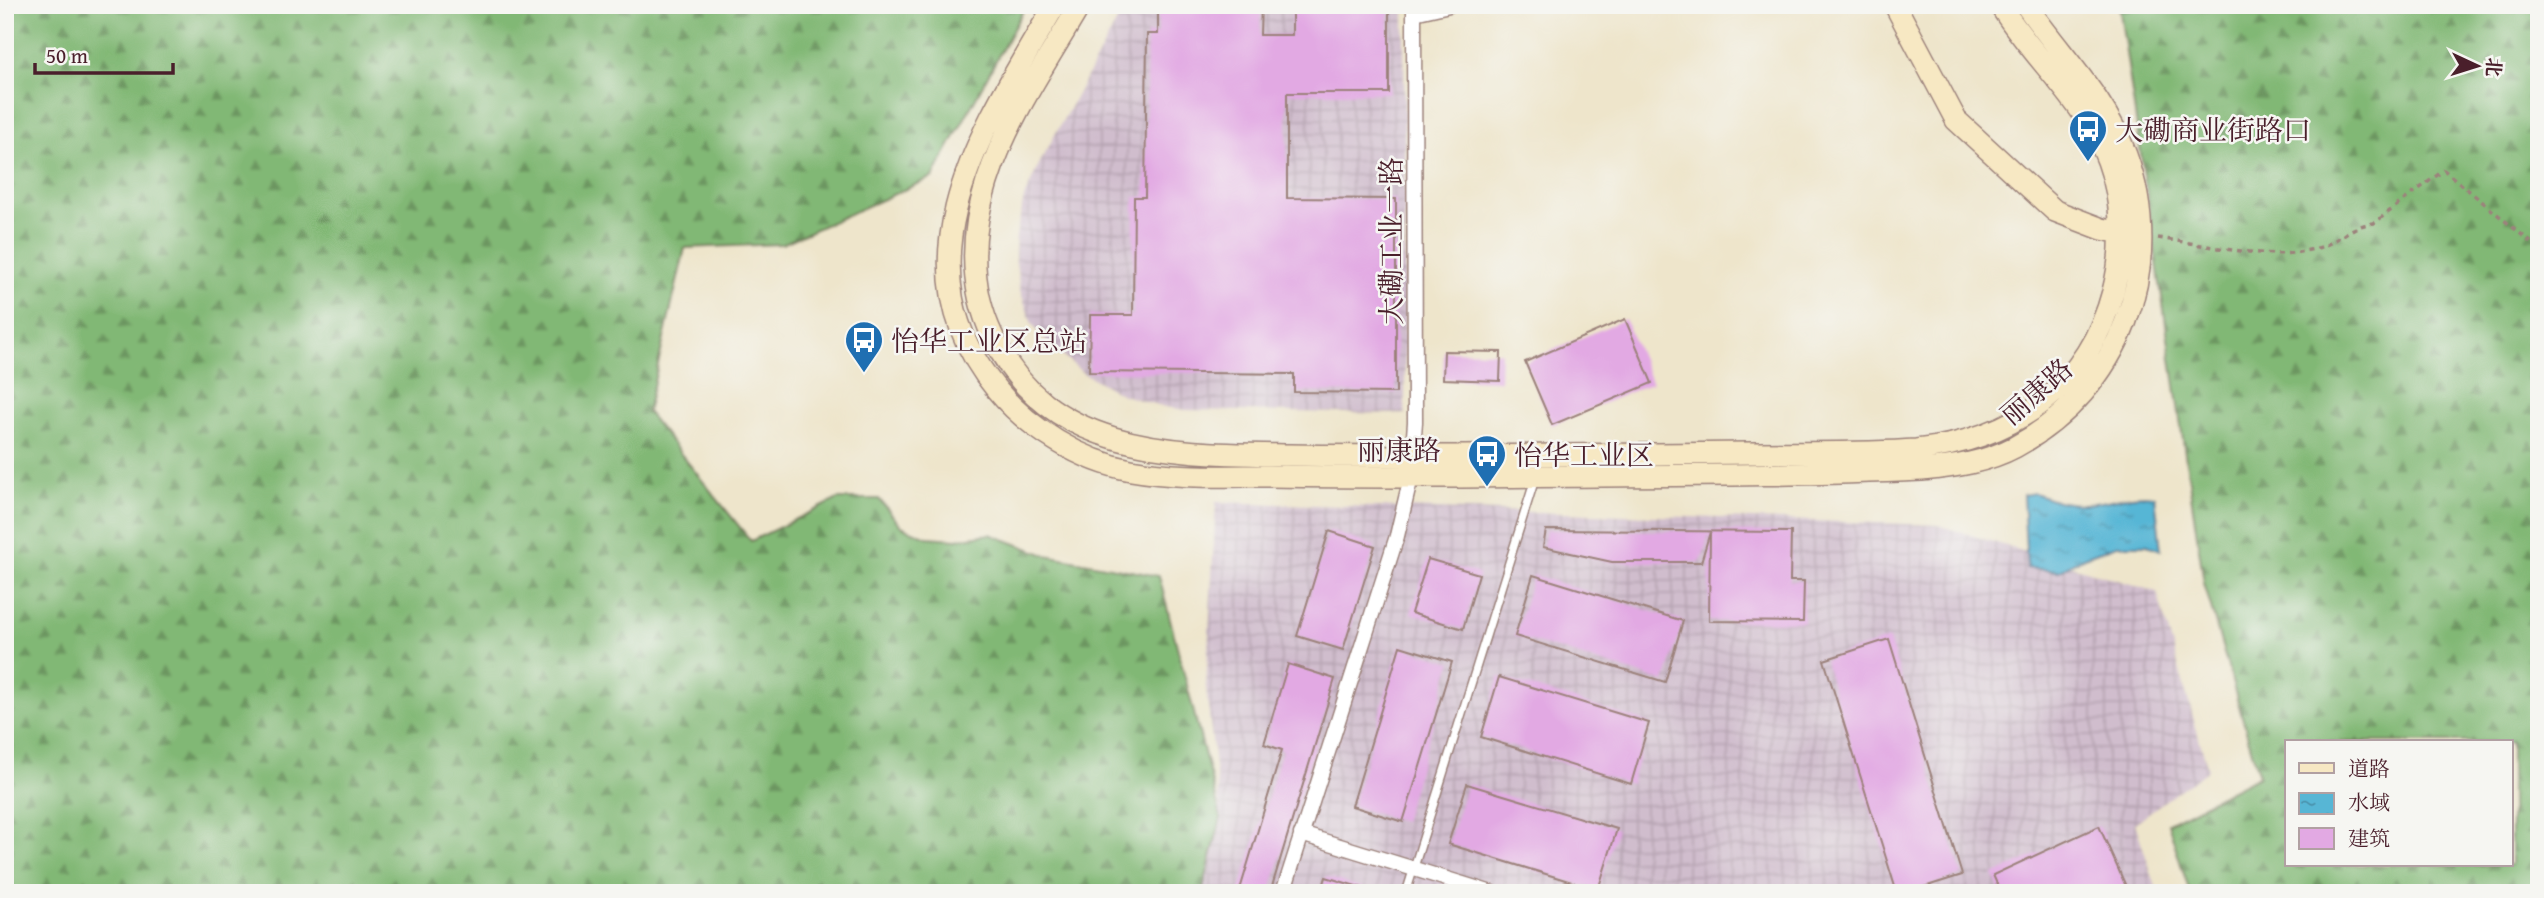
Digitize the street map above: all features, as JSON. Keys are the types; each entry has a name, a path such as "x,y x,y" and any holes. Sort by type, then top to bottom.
{"street":[{"name":"丽康路","path":"1055,5 979,137 965,173 953,222 950,270 954,302 968,343 992,383 1008,402 1042,431 1094,458 1129,469 1204,476 1412,466 1895,452 1938,448 1977,439 2014,422 2045,401 2072,373 2093,341 2109,304 2131,234 2138,195 2117,133 2092,92 2026,5"},
{"name":"丽康路","path":"1080,5 1008,131 987,182 979,214 973,264 975,287 991,333 1014,372 1037,395 1072,421 1108,438 1139,446 1536,476 1922,470 1962,465 2014,447 2048,424 2077,399 2101,370 2120,338 2129,314 2138,274 2131,234 2114,179 2097,137 2085,117 2000,5"},
{"path":"1414,9 1449,5"},
{"path":"1895,5 1956,120 2055,211 2102,229 2131,234"},
{"name":"大磡工业一路","path":"1283,893 1397,536 1412,466 1414,9"},
{"path":"1301,834 1492,893"}],"lane":[{"path":"1406,893 1536,476"}],"path":[{"path":"2131,234 2271,253 2303,251 2329,243 2359,225 2374,223 2444,170 2539,249"}],"shaded area":[{"path":"1126,5 1404,5 1405,414 1186,410 1165,407 1123,395 1083,373 1047,342 1032,324 1020,290 1015,256 1024,198 1040,162"},
{"path":"1216,502 1938,525 2157,592 2208,769 2135,823 2158,893 1202,893 1221,818 1206,687"}],"green space":[{"path":"5,5 1026,5 933,177 782,244 685,248 647,412 751,541 838,499 879,499 901,526 927,537 957,539 990,534 1046,555 1159,576 1221,818 1202,893 5,893"},
{"path":"2119,5 2539,5 2539,893 2190,893 2168,823 2259,776 2204,583"}],"water":[{"path":"2034,493 2077,504 2155,496 2161,550 2147,545 2117,545 2084,557 2059,571 2027,568 2023,495"}],"building":[{"path":"1158,5 1261,5 1260,35 1292,35 1292,5 1389,5 1389,93 1287,93 1287,198 1396,199 1396,393 1294,392 1294,374 1089,372 1090,315 1133,315 1134,197 1145,197 1147,34 1158,34"},
{"path":"1625,319 1652,383 1552,425 1525,362"},
{"path":"1444,351 1501,352 1500,381 1443,379"},
{"path":"1546,530 1791,532 1790,581 1804,581 1803,622 1709,621 1710,532 1701,562 1612,562 1543,547"},
{"path":"1329,531 1375,546 1343,650 1297,636"},
{"path":"1428,559 1479,574 1463,629 1411,613"},
{"path":"1533,575 1683,621 1665,682 1515,636"},
{"path":"1889,639 1962,875 1905,893 1897,893 1824,660"},
{"path":"1400,646 1452,662 1403,822 1352,806"},
{"path":"1288,664 1335,679 1270,893 1239,893 1282,750 1264,744"},
{"path":"1499,677 1649,723 1631,784 1481,737"},
{"path":"1467,784 1617,829 1598,890 1448,844"},
{"path":"2099,826 2129,893 2001,893 1993,875"},
{"path":"1326,877 1366,889 1365,893 1321,893"}],"place":[{"name":"大磡商业街路口","path":"2088,163"},
{"name":"怡华工业区总站","path":"864,374"},
{"name":"怡华工业区","path":"1487,488"}]}
